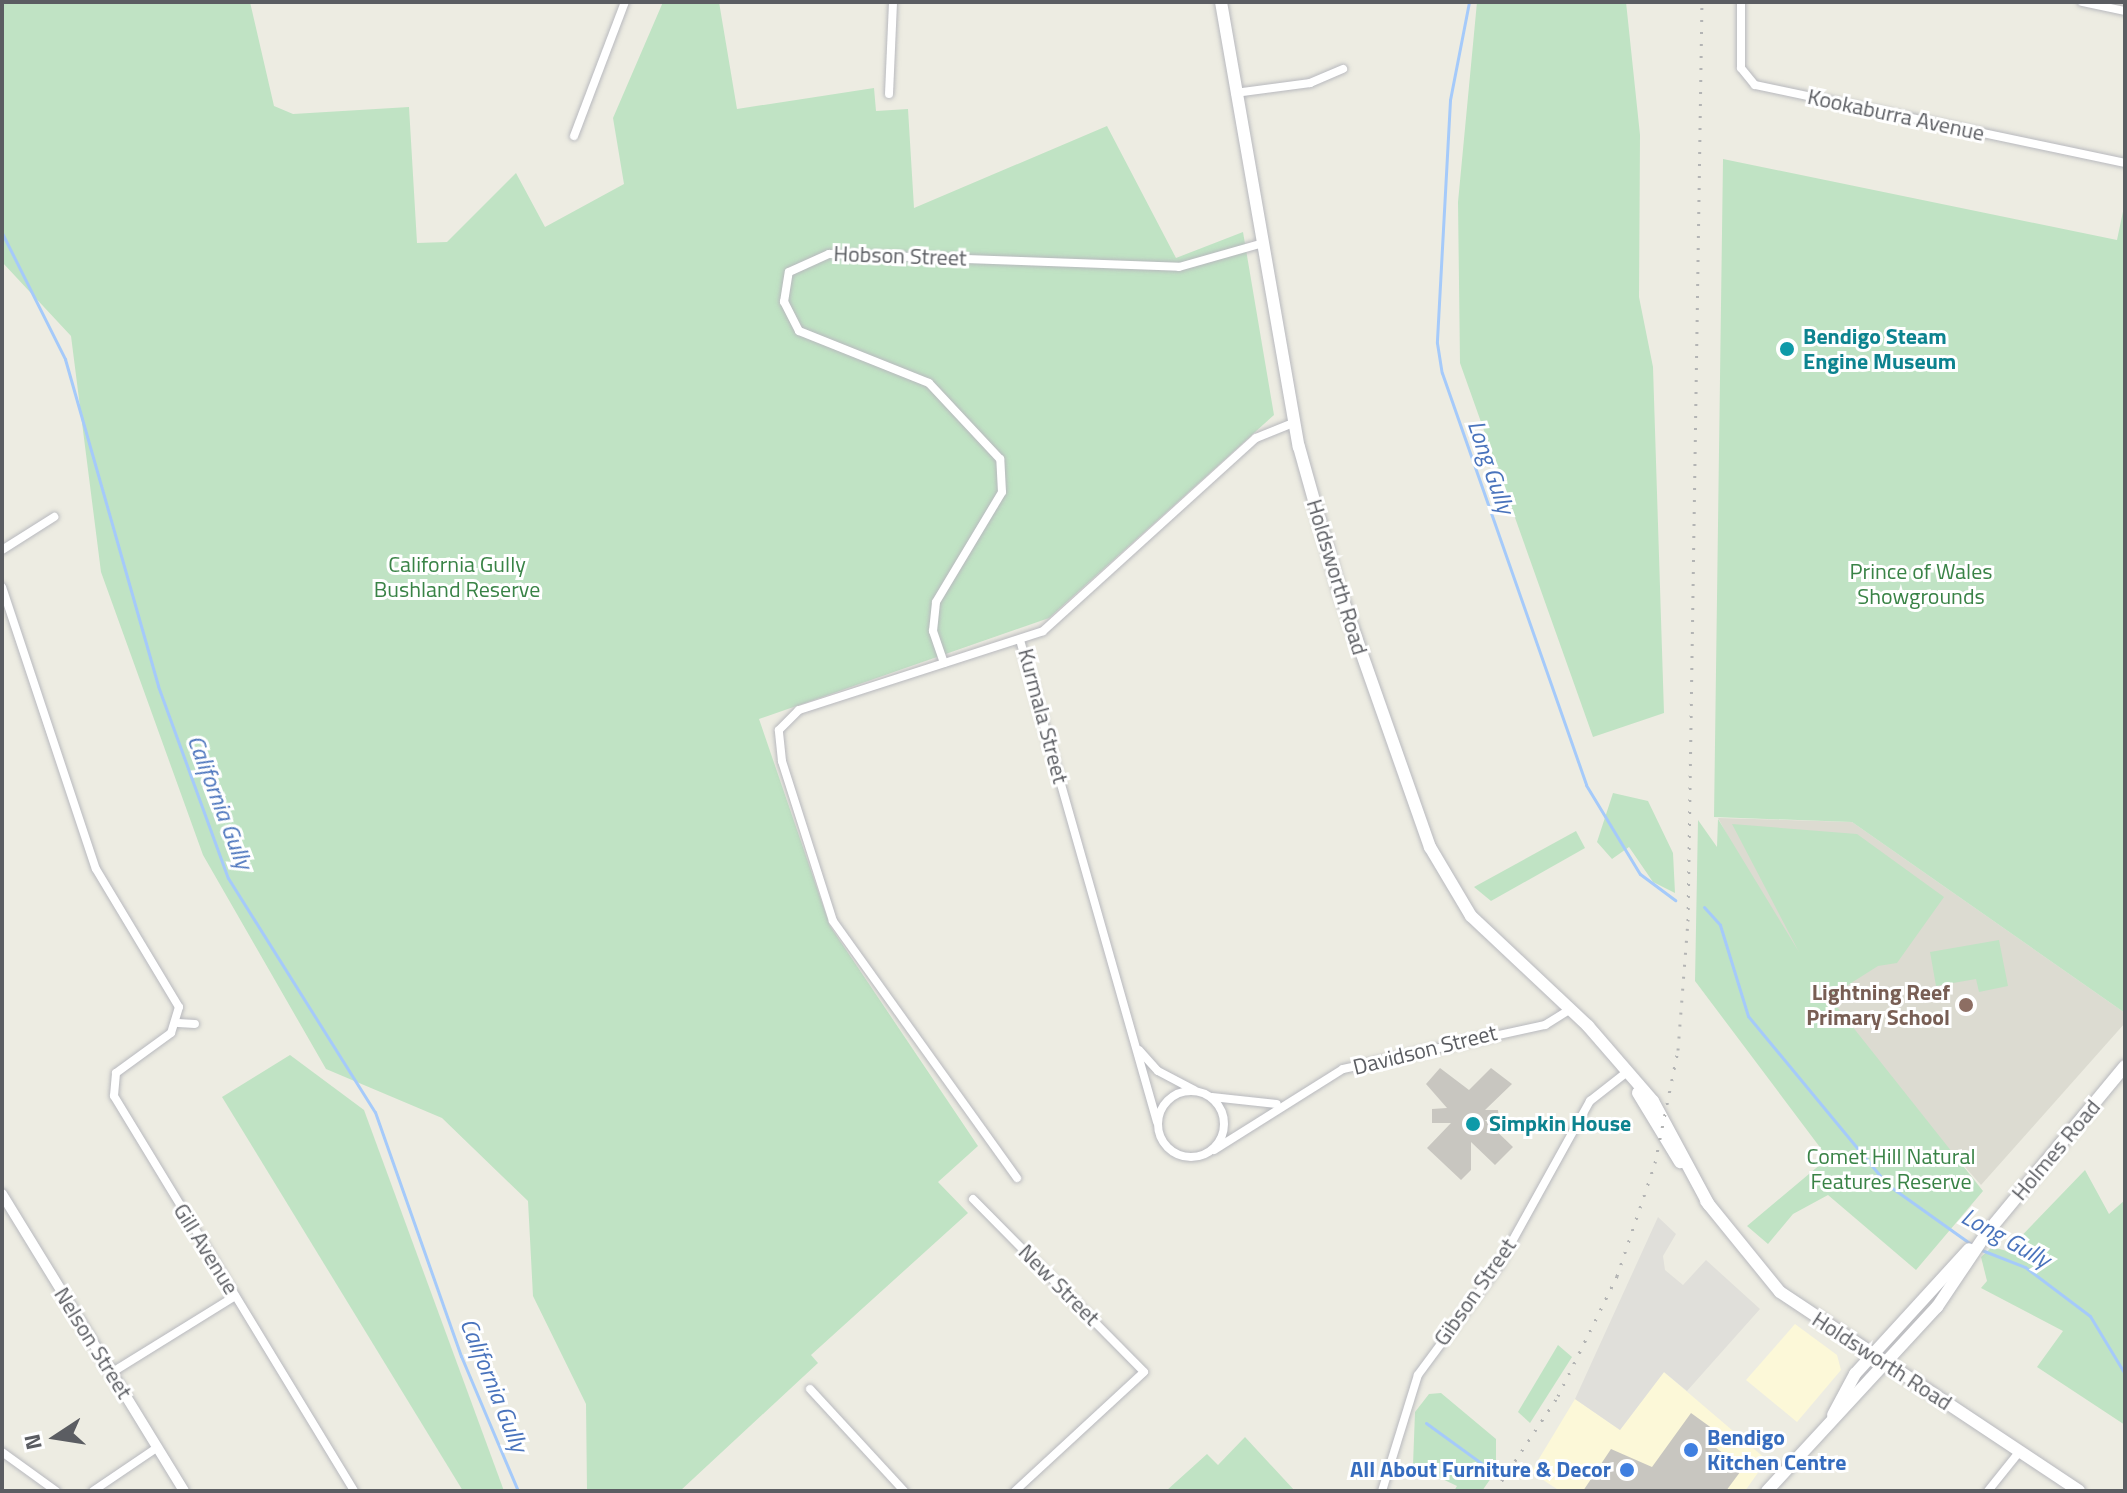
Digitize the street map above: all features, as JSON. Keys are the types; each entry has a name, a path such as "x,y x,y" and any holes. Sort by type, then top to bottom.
{"main road":[{"name":"Holdsworth Road","path":"1221,2 1233,93 1293,423 1339,589 1436,862 1471,916 1571,1009 1627,1072 1709,1205 1766,1279 1872,1355 2079,1491"},
{"name":"Holmes Road","path":"1767,1491 1833,1415 1888,1365 1976,1245 2125,1066"},
{"name":"Holmes Road","path":"1833,1415 1872,1355 1976,1245"}],"street":[{"path":"574,136 625,2"},
{"path":"889,94 893,2"},
{"name":"Kookaburra Avenue","path":"1741,2 1741,68 1755,85 2125,163"},
{"path":"2082,2 2125,11"},
{"path":"1233,93 1310,83 1343,69"},
{"name":"Hobson Street","path":"944,663 933,631 936,602 1002,492 1000,459 929,383 799,331 784,302 789,272 829,254 1179,267 1260,244"},
{"name":"Kurmala Street","path":"1157,1122 1020,640 1063,615 1256,438 1293,423"},
{"path":"2,550 54,517"},
{"path":"2,587 96,869 173,995 178,1023 195,1024"},
{"path":"1017,1178 833,921 779,750 779,730 799,710 1020,640"},
{"name":"Davidson Street","path":"1214,1150 1281,1102 1360,1063 1545,1025 1571,1009"},
{"name":"Gill Avenue","path":"178,1023 120,1066 113,1088 354,1491"},
{"name":"Kurmala Street","path":"1132,1038 1149,1064 1197,1092"},
{"name":"Gibson Street","path":"1382,1491 1418,1375 1499,1265 1590,1101 1627,1072"},
{"path":"1197,1092 1207,1095 1222,1116 1214,1150 1204,1156 1174,1151 1157,1122 1170,1098 1197,1092"},
{"name":"Davidson Street","path":"1207,1095 1253,1107 1281,1102"},
{"name":"Nelson Street","path":"2,1194 184,1491"},
{"name":"New Street","path":"973,1199 1144,1372 1015,1491"},
{"path":"111,1373 235,1296"},
{"path":"810,1389 904,1491"},
{"path":"93,1491 158,1447"},
{"path":"1988,1491 2020,1451"},
{"path":"2,1452 56,1491"}],"shaded area":[{"name":"Lightning Reef Primary School","path":"1718,818 1852,822 2125,1013 2125,1023 1981,1185 1814,997"},
{"path":"1658,1217 1676,1234 1663,1256 1665,1270 1683,1285 1706,1260 1760,1309 1687,1391 1664,1372 1620,1430 1575,1399"},
{"path":"1795,1324 1837,1355 1841,1370 1797,1422 1746,1380"},
{"path":"1664,1372 1767,1460 1745,1491 1560,1491 1531,1472 1575,1399 1620,1430"}],"green space":[{"name":"California Gully Bushland Reserve","path":"2,2 250,2 274,106 293,114 409,107 417,243 447,242 516,173 545,227 624,184 613,118 663,2 719,2 737,109 874,88 876,111 908,109 914,208 1107,126 1176,258 1243,232 1274,415 1049,618 759,719 830,926 978,1146 938,1182 968,1213 811,1355 818,1363 680,1491 587,1491 586,1404 533,1296 528,1201 442,1118 326,1069 203,855 101,572 71,336 2,262"},
{"path":"1477,2 1626,2 1640,135 1639,297 1653,367 1664,713 1593,737 1460,363 1458,202"},
{"name":"Prince of Wales Showgrounds","path":"1723,159 2117,240 2125,202 2125,1013 1852,822 1714,817"},
{"path":"1613,793 1648,801 1673,853 1675,893 1653,882 1629,847 1612,859 1597,842"},
{"name":"Comet Hill Natural Features Reserve","path":"1718,819 1799,952 1732,824 1857,834 1944,897 1897,963 1878,966 1829,997 1983,1191 1916,1270 1828,1195 1793,1214 1768,1244 1747,1226 1828,1158 1695,981 1698,820 1717,847"},
{"path":"1576,831 1585,848 1491,901 1474,887"},
{"path":"1999,940 2008,986 1979,992 1976,979 1936,986 1930,952"},
{"path":"290,1055 364,1110 504,1491 463,1491 222,1097"},
{"path":"2085,1170 2109,1214 2125,1200 2125,1425 2037,1367 2063,1331 1981,1288 1987,1281 1981,1257 1992,1247 2007,1251"},
{"path":"1558,1345 1572,1357 1530,1423 1518,1412"},
{"path":"1441,1393 1496,1439 1496,1471 1482,1491 1454,1491 1457,1486 1413,1465 1415,1412 1429,1394"},
{"path":"1245,1437 1295,1491 1166,1491 1207,1454 1218,1465"}],"building":[{"name":"Simpkin House","path":"1440,1068 1469,1090 1491,1068 1512,1084 1485,1110 1498,1110 1499,1120 1485,1120 1513,1147 1495,1165 1471,1142 1471,1170 1461,1180 1427,1148 1451,1123 1432,1123 1432,1109 1447,1108 1426,1084"},
{"path":"1691,1413 1720,1434 1712,1445 1743,1468 1726,1491 1583,1491 1611,1449 1652,1467"}],"waterway":[{"name":"Long Gully","path":"1469,2 1450,100 1437,343 1442,373 1586,785 1640,874 1675,900"},
{"name":"California Gully","path":"2,233 65,359 158,686 228,878 375,1112 461,1356 518,1491"},
{"name":"Long Gully","path":"1704,907 1720,925 1748,1016 1888,1185 1972,1245"},
{"name":"Long Gully","path":"1979,1249 2025,1267 2090,1316 2125,1374"},
{"path":"1426,1423 1499,1476"},
{"path":"1515,1474 1521,1474"}],"railway":[{"path":"1495,1491 1558,1396 1617,1276 1655,1163 1678,1050 1688,921 1702,2"}],"place":[{"name":"Bendigo Steam Engine Museum","path":"1787,349"},
{"name":"Lightning Reef Primary School","path":"1966,1005"},
{"name":"Simpkin House","path":"1473,1124"},
{"name":"Bendigo Kitchen Centre","path":"1691,1450"},
{"name":"All About Furniture & Decor","path":"1627,1470"}]}
